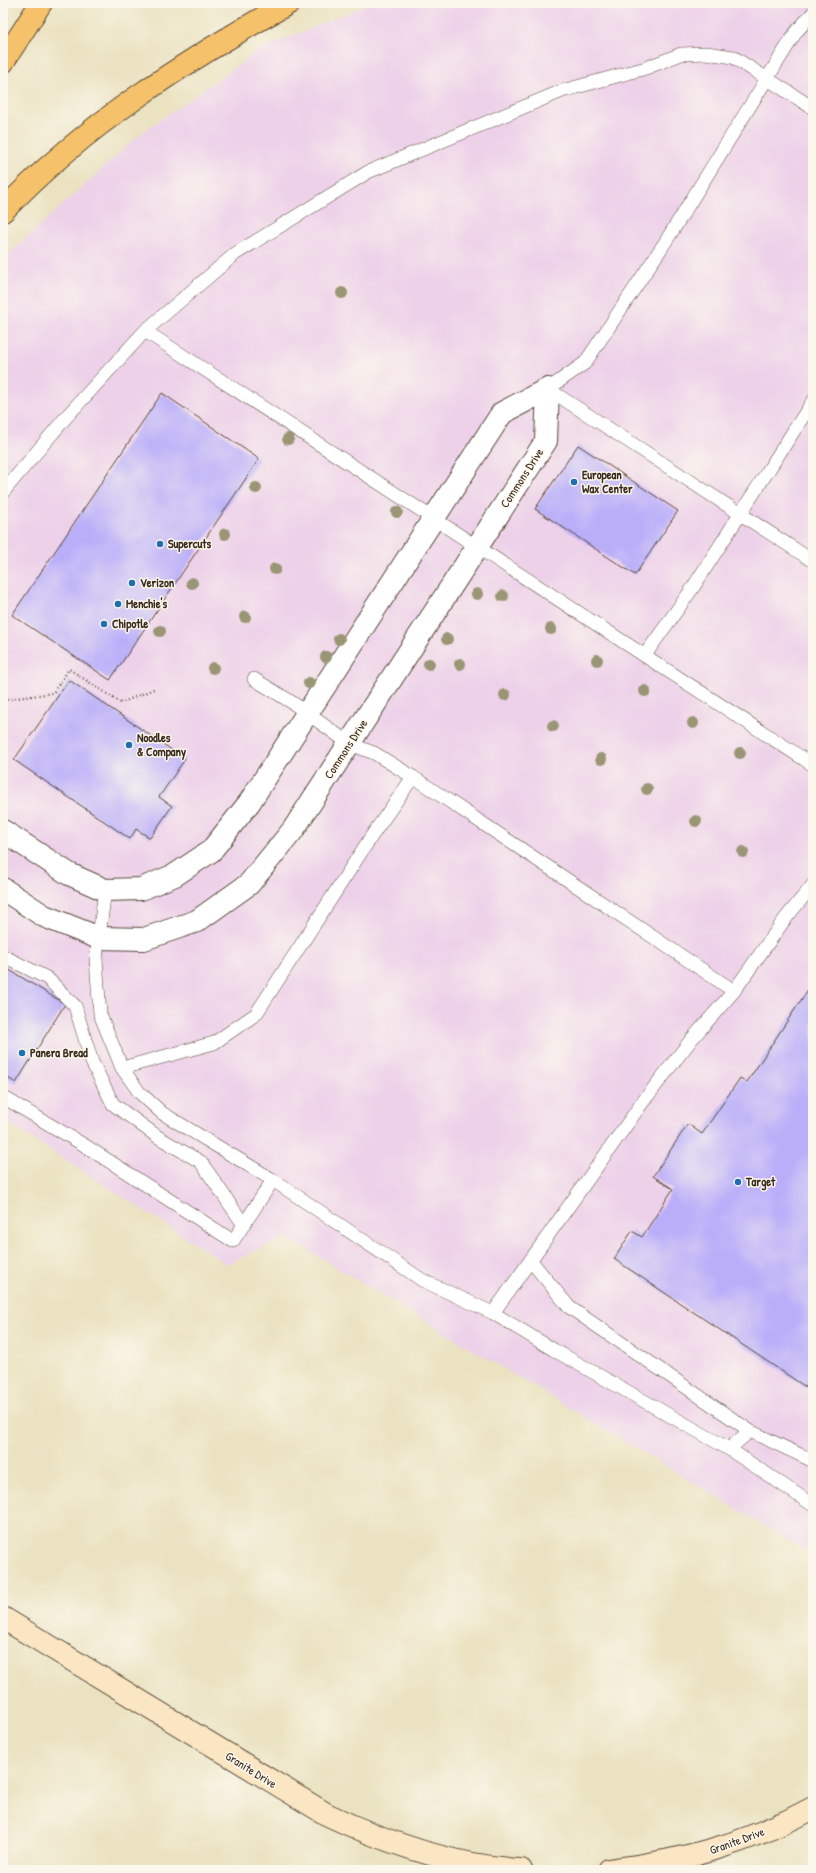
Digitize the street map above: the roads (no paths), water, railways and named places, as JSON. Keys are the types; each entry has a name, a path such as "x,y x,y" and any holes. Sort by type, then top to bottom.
{"main road":[{"path":"3,62 41,3"},
{"path":"3,211 64,154 118,111 187,62 289,3"}],"street":[{"path":"3,831 69,874 106,890 141,889 175,875 211,851 249,803 502,413 548,389"},
{"name":"Commons Drive","path":"3,889 44,916 99,938 144,939 197,921 249,884 293,830 546,441 548,389"},
{"name":"Granite Drive","path":"3,1618 326,1814 367,1834 413,1850 461,1862 521,1870"},
{"name":"Granite Drive","path":"609,1870 652,1865 699,1855 745,1840 813,1808"}],"lane":[{"path":"813,13 796,32 666,241 585,363 548,389 813,561"},
{"path":"3,492 66,416 145,331 235,254 368,172 562,91 646,68 681,54 707,53 733,57 813,108"},
{"path":"145,331 813,765"},
{"path":"645,655 692,589 813,401"},
{"path":"254,679 350,744 374,752 734,991"},
{"path":"122,1068 214,1043 256,1014 369,840 412,777"},
{"path":"493,1312 531,1261 642,1103 691,1040 734,991 785,919 813,885"},
{"path":"106,890 96,959 100,1014 122,1068 139,1092 162,1113 273,1180 422,1280 493,1312 554,1350 729,1449 813,1505"},
{"path":"3,956 47,978 75,1006 92,1062 113,1104 158,1137 201,1162 244,1225"},
{"path":"3,1097 84,1145 233,1241 273,1180"},
{"path":"531,1261 569,1307 750,1431 813,1462"},
{"path":"729,1449 750,1431"}],"place":[{"name":"European Wax Center","path":"574,482"},
{"name":"Supercuts","path":"160,544"},
{"name":"Verizon","path":"132,583"},
{"name":"Menchie's","path":"118,604"},
{"name":"Chipotle","path":"104,624"},
{"name":"Noodles & Company","path":"129,745"},
{"name":"Panera Bread","path":"22,1053"},
{"name":"Target","path":"738,1182"}]}
